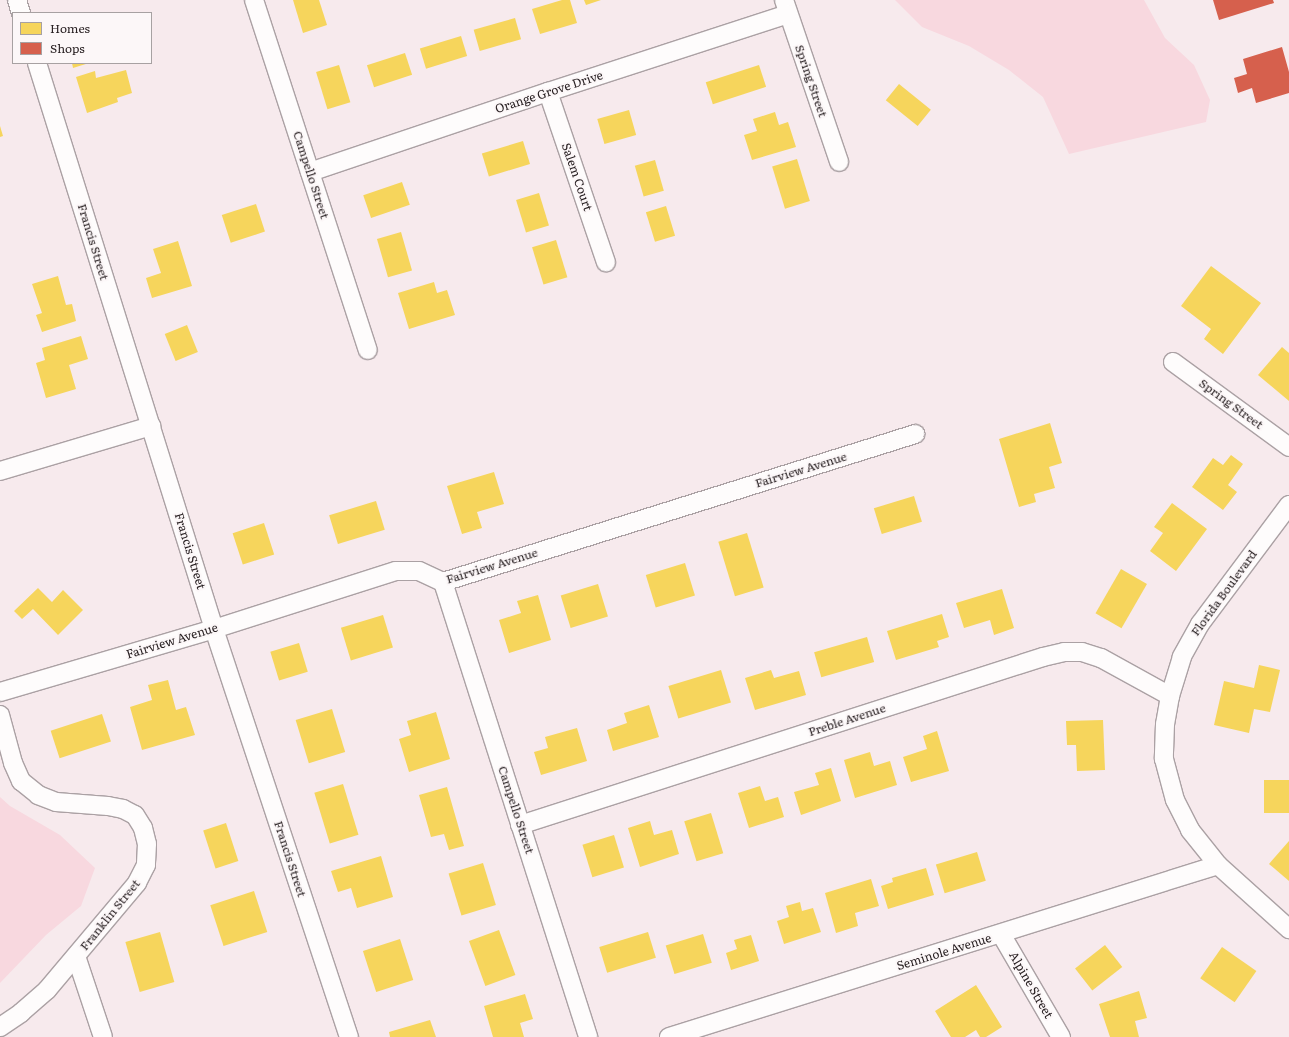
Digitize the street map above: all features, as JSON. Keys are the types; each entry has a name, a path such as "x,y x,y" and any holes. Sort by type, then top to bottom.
{"street":[{"path":"17,0 21,12"},
{"name":"Campello Street","path":"254,0 368,350"},
{"name":"Orange Grove Drive","path":"310,172 548,92 786,7"},
{"name":"Spring Street","path":"786,7 839,162"},
{"name":"Francis Street","path":"37,64 214,629 349,1037"},
{"name":"Salem Court","path":"548,92 606,262"},
{"name":"Spring Street","path":"1173,362 1289,447"},
{"path":"0,471 150,426"},
{"name":"Fairview Avenue","path":"0,692 214,629 396,571 419,572 443,582 915,434"},
{"name":"Florida Boulevard","path":"1289,505 1200,624 1182,657 1170,696 1164,724 1164,759 1175,800 1190,830 1218,865 1289,929"},
{"name":"Campello Street","path":"443,582 588,1037"},
{"name":"Preble Avenue","path":"520,825 1043,657 1064,652 1082,652 1101,658 1170,696"},
{"name":"Franklin Street","path":"0,715 13,763 21,781 38,795 56,802 123,808 135,815 143,828 147,844 146,865 137,883 76,956 103,1037"},
{"name":"Seminole Avenue","path":"669,1037 1218,865"},
{"name":"Alpine Street","path":"1001,934 1061,1037"},
{"path":"0,1027 21,1013 47,990 76,956"}],"shaded area":[{"path":"895,0 1144,0 1165,38 1194,65 1210,100 1206,122 1069,154 1043,97 1009,70 969,46 922,27"},
{"path":"0,797 10,806 60,835 95,868 81,906 46,935 0,983"}],"building: Homes":[{"path":"293,0 319,0 327,25 303,33"},
{"path":"562,0 570,0 577,23 540,34 532,9"},
{"path":"584,0 601,0 586,5"},
{"path":"515,18 521,39 480,51 474,30"},
{"path":"461,36 467,56 426,69 420,49"},
{"path":"405,53 412,75 374,87 367,65"},
{"path":"72,64 86,64 73,68"},
{"path":"339,65 350,102 327,109 316,72"},
{"path":"759,65 766,87 713,104 706,82"},
{"path":"126,70 132,93 117,98 118,102 87,113 76,77 95,71 96,78"},
{"path":"899,84 931,110 918,126 886,100"},
{"path":"629,110 636,135 604,144 597,119"},
{"path":"775,112 779,125 788,122 796,147 752,160 744,135 757,131 753,119"},
{"path":"0,126 3,136 0,137"},
{"path":"523,141 530,164 489,177 482,154"},
{"path":"797,159 810,201 785,209 772,167"},
{"path":"655,160 664,191 644,197 635,166"},
{"path":"402,182 410,205 371,218 363,195"},
{"path":"539,193 549,226 526,233 516,200"},
{"path":"256,204 265,232 231,243 222,215"},
{"path":"666,206 675,236 655,242 646,212"},
{"path":"401,232 412,270 388,277 377,239"},
{"path":"556,240 567,277 543,285 532,247"},
{"path":"178,241 192,286 152,298 146,278 161,273 153,249"},
{"path":"1211,266 1261,303 1223,354 1204,339 1211,329 1181,306"},
{"path":"58,276 66,305 72,304 76,321 42,332 36,315 42,313 32,284"},
{"path":"434,282 437,293 447,290 455,315 409,329 398,293"},
{"path":"187,325 198,352 176,361 165,334"},
{"path":"81,336 88,359 69,365 76,389 46,398 36,363 45,360 42,348"},
{"path":"1282,347 1289,353 1289,401 1258,375"},
{"path":"1050,423 1062,463 1049,467 1055,488 1034,494 1036,502 1019,507 999,439"},
{"path":"1231,455 1243,464 1228,485 1237,492 1223,510 1192,487 1213,458 1223,465"},
{"path":"494,472 504,504 477,512 482,528 462,534 447,486"},
{"path":"914,496 922,522 882,534 874,508"},
{"path":"376,501 385,530 338,544 329,515"},
{"path":"1172,503 1207,529 1176,571 1150,551 1163,533 1154,527"},
{"path":"264,523 274,554 243,565 233,533"},
{"path":"747,533 764,588 735,596 718,542"},
{"path":"685,563 695,596 656,608 646,575"},
{"path":"1121,569 1147,584 1121,628 1096,613"},
{"path":"598,584 608,617 571,628 561,595"},
{"path":"38,588 52,602 63,590 83,610 58,635 33,609 22,619 14,611"},
{"path":"1002,589 1014,628 994,635 990,620 964,628 956,603"},
{"path":"538,595 551,640 509,653 499,620 521,613 517,601"},
{"path":"942,614 949,637 937,641 939,647 896,660 887,631"},
{"path":"383,615 393,648 351,660 341,628"},
{"path":"867,637 874,662 821,677 814,652"},
{"path":"299,643 308,672 279,680 270,652"},
{"path":"1259,665 1280,670 1270,712 1254,709 1249,733 1214,725 1224,681 1254,688"},
{"path":"721,670 731,703 678,719 668,686"},
{"path":"771,670 774,678 799,671 806,695 755,710 745,678"},
{"path":"168,680 176,710 186,707 195,735 142,750 130,707 152,700 148,685"},
{"path":"649,705 659,737 613,751 607,730 627,723 624,713"},
{"path":"332,709 345,752 309,763 296,720"},
{"path":"436,712 450,759 409,772 399,739 411,735 407,721"},
{"path":"102,714 111,742 60,758 51,731"},
{"path":"1103,720 1105,770 1077,771 1076,745 1067,745 1066,721"},
{"path":"577,728 587,761 541,775 534,752 548,748 545,737"},
{"path":"937,731 949,771 911,782 903,757 927,749 923,736"},
{"path":"870,752 874,766 890,761 897,785 855,798 844,760"},
{"path":"831,768 841,801 801,815 794,792 819,785 815,773"},
{"path":"1264,780 1289,780 1289,813 1264,813"},
{"path":"343,784 358,835 330,843 314,793"},
{"path":"760,786 765,801 778,797 784,817 749,828 738,793"},
{"path":"447,787 464,846 449,850 444,834 431,837 419,795"},
{"path":"711,813 723,853 697,861 684,821"},
{"path":"650,821 654,835 672,830 679,854 640,867 628,828"},
{"path":"226,823 238,861 216,868 203,830"},
{"path":"614,835 624,868 592,877 582,845"},
{"path":"1289,841 1289,881 1269,864"},
{"path":"977,852 986,881 945,893 936,865"},
{"path":"381,856 393,897 357,908 351,888 338,892 331,871"},
{"path":"483,863 496,905 461,916 449,874"},
{"path":"926,868 934,895 888,909 881,886 893,882 892,878"},
{"path":"871,879 879,906 855,913 858,926 836,933 825,893"},
{"path":"254,891 267,932 224,946 210,905"},
{"path":"800,902 802,911 813,908 821,932 784,944 777,921 789,917 786,906"},
{"path":"499,930 515,975 485,986 469,941"},
{"path":"160,932 174,982 140,992 125,942"},
{"path":"648,932 656,958 607,973 599,947"},
{"path":"703,934 712,963 674,974 666,945"},
{"path":"751,935 759,961 731,970 726,953 737,949 734,940"},
{"path":"400,939 413,980 376,992 363,951"},
{"path":"1105,945 1122,967 1092,990 1075,968"},
{"path":"1222,947 1256,971 1235,1002 1200,978"},
{"path":"976,985 1002,1027 986,1037 980,1037 976,1030 965,1037 951,1037 935,1011"},
{"path":"1139,991 1147,1018 1135,1021 1139,1037 1110,1037 1099,1004"},
{"path":"525,994 533,1019 520,1023 524,1037 493,1037 484,1006"},
{"path":"430,1020 436,1037 390,1037 389,1032"}],"building: Shops":[{"path":"1213,0 1273,0 1274,3 1219,20"},
{"path":"1282,47 1289,72 1289,93 1256,103 1252,88 1238,93 1234,78 1247,74 1243,59"}]}
